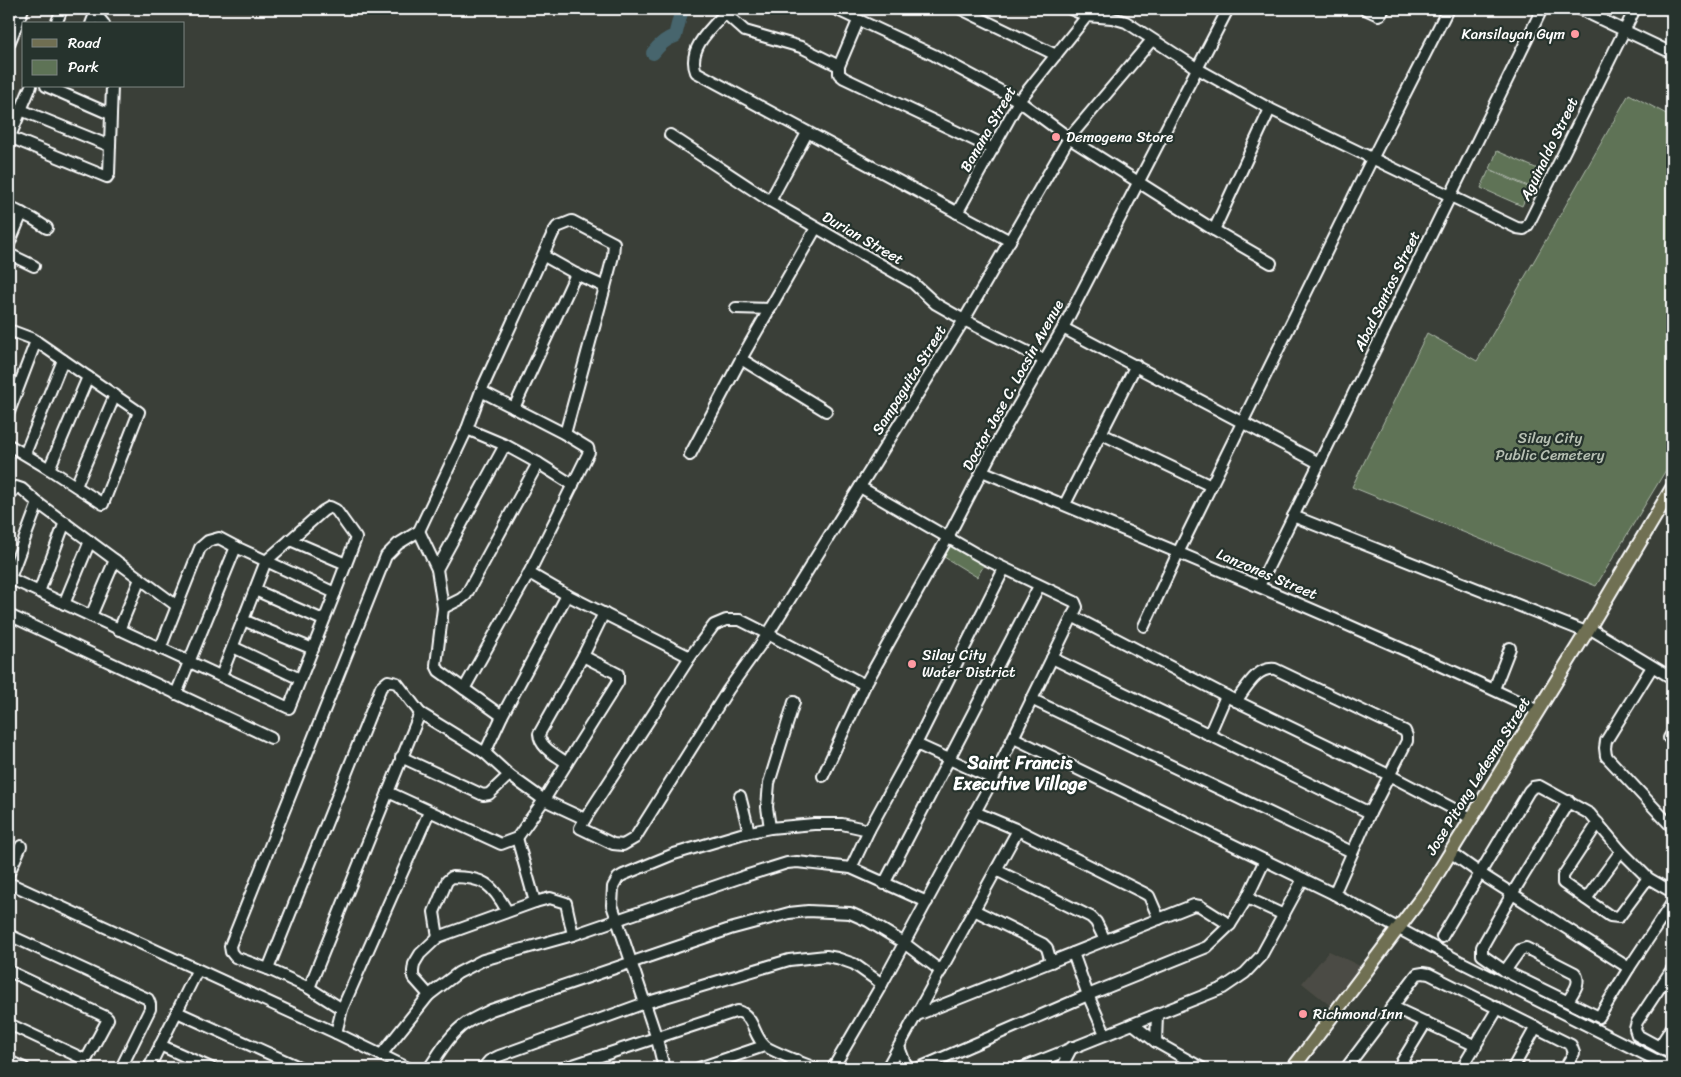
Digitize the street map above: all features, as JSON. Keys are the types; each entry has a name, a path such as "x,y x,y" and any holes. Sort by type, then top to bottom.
{"main road":[{"name":"Jose Pitong Ledesma Street","path":"1293,1068 1428,889 1672,488"}],"street":[{"path":"9,13 10,9"},
{"path":"9,44 22,9"},
{"path":"57,22 62,9"},
{"path":"835,9 934,55 1019,101 1069,138 1214,230 1271,263"},
{"path":"961,9 1056,55"},
{"path":"1071,9 1087,16 1112,18 1126,22 1198,69 1270,109 1450,196"},
{"name":"Doctor Jose C. Locsin Avenue","path":"824,776 865,685 1063,328 1228,9"},
{"path":"1365,9 1378,15 1384,9"},
{"path":"1144,626 1372,159 1448,9"},
{"name":"Abad Santos Street","path":"1259,586 1542,9"},
{"path":"1579,9 1672,53"},
{"name":"Aguinaldo Street","path":"1450,196 1517,228 1524,229 1528,225 1635,9"},
{"path":"96,11 103,22"},
{"path":"839,66 801,47 745,31 727,11 698,45 694,59 696,72 1010,241"},
{"name":"Banana Street","path":"957,213 1019,101 1087,16"},
{"path":"858,21 839,66 839,74 993,149"},
{"name":"Sampaguita Street","path":"585,819 580,828 613,844 623,845 635,838 728,690 768,634 964,320 1069,138 1152,40"},
{"path":"29,88 11,134 12,138 107,177 109,174 112,88"},
{"path":"51,88 110,114"},
{"path":"1214,230 1270,109"},
{"path":"21,110 110,146"},
{"path":"770,201 807,133"},
{"name":"Durian Street","path":"670,135 770,201 913,284 936,304 1044,360"},
{"path":"9,207 47,228"},
{"path":"9,244 22,214"},
{"path":"342,1009 309,988 268,969 235,957 231,952 230,946 386,556 398,544 419,531 467,429 481,392 557,226 572,221 614,243 613,256 605,287 564,434"},
{"path":"690,455 741,359 816,228"},
{"path":"9,254 34,266"},
{"path":"544,256 576,274 605,287"},
{"path":"514,408 576,274"},
{"path":"736,308 770,309"},
{"path":"1063,328 1320,462"},
{"path":"9,330 36,341 139,412 103,504 9,445"},
{"path":"9,412 36,341"},
{"path":"741,359 826,411"},
{"path":"25,454 63,360"},
{"path":"1065,504 1136,365"},
{"path":"49,469 88,376"},
{"path":"464,689 529,573 589,452 588,448 564,434 481,392"},
{"path":"76,486 115,396"},
{"path":"467,429 504,445 573,485"},
{"path":"1102,434 1211,486"},
{"path":"437,569 504,445"},
{"path":"443,608 466,595 538,463"},
{"name":"Lanzones Street","path":"982,471 1259,586 1538,710"},
{"path":"9,496 16,486 22,489 38,503 177,606"},
{"path":"833,1068 882,984 993,779 1077,607 1075,602 985,560 860,487"},
{"path":"38,503 9,578 289,708 356,538 336,510 330,507 323,511 266,561 221,676"},
{"path":"1293,516 1587,630 1672,678"},
{"path":"39,592 66,522"},
{"path":"419,531 437,569 443,608 436,665 438,670 502,716"},
{"path":"160,649 200,548 208,541 219,538 236,548 335,593"},
{"path":"290,540 346,564"},
{"path":"64,604 90,541"},
{"path":"176,694 236,548"},
{"path":"91,616 116,560"},
{"path":"851,868 869,830 916,744 1004,568"},
{"path":"529,573 567,595 690,657"},
{"path":"119,630 140,579"},
{"path":"884,884 1039,586"},
{"path":"255,590 323,620"},
{"path":"485,753 502,716 567,595"},
{"path":"567,763 542,746 539,734 604,613"},
{"path":"9,615 271,738"},
{"path":"1072,616 1226,696 1389,775 1472,818"},
{"path":"243,620 313,648"},
{"path":"268,969 381,687 388,681 397,683 420,713 485,753 509,776 544,800 585,819 690,657 714,626 726,620 740,620 865,685"},
{"path":"232,647 300,679"},
{"path":"1494,689 1510,648"},
{"path":"388,792 501,844 517,838 544,800 618,682 618,674 582,656"},
{"path":"1052,658 1370,813"},
{"path":"1652,667 1606,741 1605,748 1606,756 1672,827"},
{"path":"1236,701 1258,672 1269,668 1276,669 1405,731 1407,741 1370,813 1334,894"},
{"path":"1209,735 1226,696"},
{"path":"1031,699 1352,852"},
{"path":"770,828 767,807 769,783 794,702"},
{"path":"309,988 420,713"},
{"path":"1014,738 1334,894 1459,961 1672,1068"},
{"path":"916,744 993,779"},
{"path":"401,757 483,794 489,794 509,776"},
{"path":"1442,938 1529,790 1533,787 1539,786 1590,814 1621,851 1648,878 1672,892"},
{"path":"740,796 749,832"},
{"path":"1569,802 1512,894 1482,947 1482,955 1506,971 1599,1017"},
{"path":"336,1033 342,1009 429,812"},
{"path":"975,812 1018,830 1144,892 1149,896 1159,920"},
{"path":"1598,823 1563,876 1563,882 1566,886 1610,916 1619,917 1648,878"},
{"path":"664,1068 657,1039 612,905 614,883 623,875 674,854 749,832 814,824 842,824 869,830"},
{"path":"887,1068 1018,830"},
{"path":"517,838 535,902"},
{"path":"9,873 21,846"},
{"path":"1586,899 1621,851"},
{"path":"1450,852 1481,874 1629,968"},
{"path":"919,1068 1088,994 1207,947 1230,925 1247,898 1264,860"},
{"path":"381,1056 429,995 458,973 483,960 573,935 733,880 787,864 797,862 851,868 927,902"},
{"path":"996,870 1091,917 1096,922 1105,940"},
{"path":"438,937 434,912 447,881 452,877 481,880 494,891 507,911"},
{"path":"1022,1068 1223,988 1244,973 1261,956 1303,879"},
{"path":"9,883 408,1068"},
{"path":"429,995 413,977 414,964 420,954 438,937 507,911 550,898 566,903 573,935"},
{"path":"1247,898 1284,915"},
{"path":"1593,1028 1629,968 1672,903"},
{"path":"917,1015 1194,905 1200,906 1230,925"},
{"path":"974,910 1043,944 1047,948 1051,962"},
{"path":"429,1068 450,1038 468,1021 491,1010 730,929 789,913 808,911 850,913 868,921 941,971"},
{"path":"9,935 148,999 150,1009 121,1068"},
{"path":"1506,971 1520,950 1526,948 1575,973 1578,983 1568,1001"},
{"path":"1073,953 1105,1034"},
{"path":"483,1068 489,1061 499,1056 645,1003 789,960 812,956 826,956 854,964 882,984"},
{"path":"1672,969 1637,1022 1635,1029 1637,1035 1672,1054"},
{"path":"9,971 106,1017 107,1022 85,1064 9,1024"},
{"path":"149,1068 197,971"},
{"path":"1346,1068 1417,974 1423,973 1429,974 1570,1044 1574,1053 1565,1068"},
{"path":"932,986 944,1004"},
{"path":"1393,1007 1476,1046"},
{"path":"1462,1068 1498,1008"},
{"path":"177,1012 301,1068"},
{"path":"564,1068 738,1012 745,1013 749,1018 764,1046 793,1064 815,1068"},
{"path":"1156,1042 1157,1014"},
{"path":"1398,1068 1426,1022"},
{"path":"1133,1024 1156,1042 1202,1068"},
{"path":"1513,1068 1536,1027"},
{"path":"1659,1047 1672,1027"},
{"path":"160,1045 211,1068"},
{"path":"699,1068 764,1046"},
{"path":"899,1047 907,1068"},
{"path":"1061,1068 1072,1048"},
{"path":"9,1061 24,1068"}],"shaded area":[{"path":"1329,951 1362,967 1332,1007 1302,983"}],"green space":[{"name":"Silay City Public Cemetery","path":"1629,94 1672,117 1672,460 1596,586 1352,487 1427,333 1477,361"},
{"path":"1497,151 1538,169 1530,187 1490,169"},
{"path":"1489,170 1530,188 1522,206 1481,188"},
{"path":"953,542 986,562 977,577 944,557"}],"waterway":[{"path":"653,53 662,43 675,36 682,9"}],"place":[{"name":"Kansilayan Gym","path":"1575,34"},
{"name":"Demogena Store","path":"1056,137"},
{"name":"Silay City Water District","path":"912,664"},
{"name":"Richmond Inn","path":"1303,1014"}],"district":[{"name":"Saint Francis Executive Village","path":"1020,773"}]}
